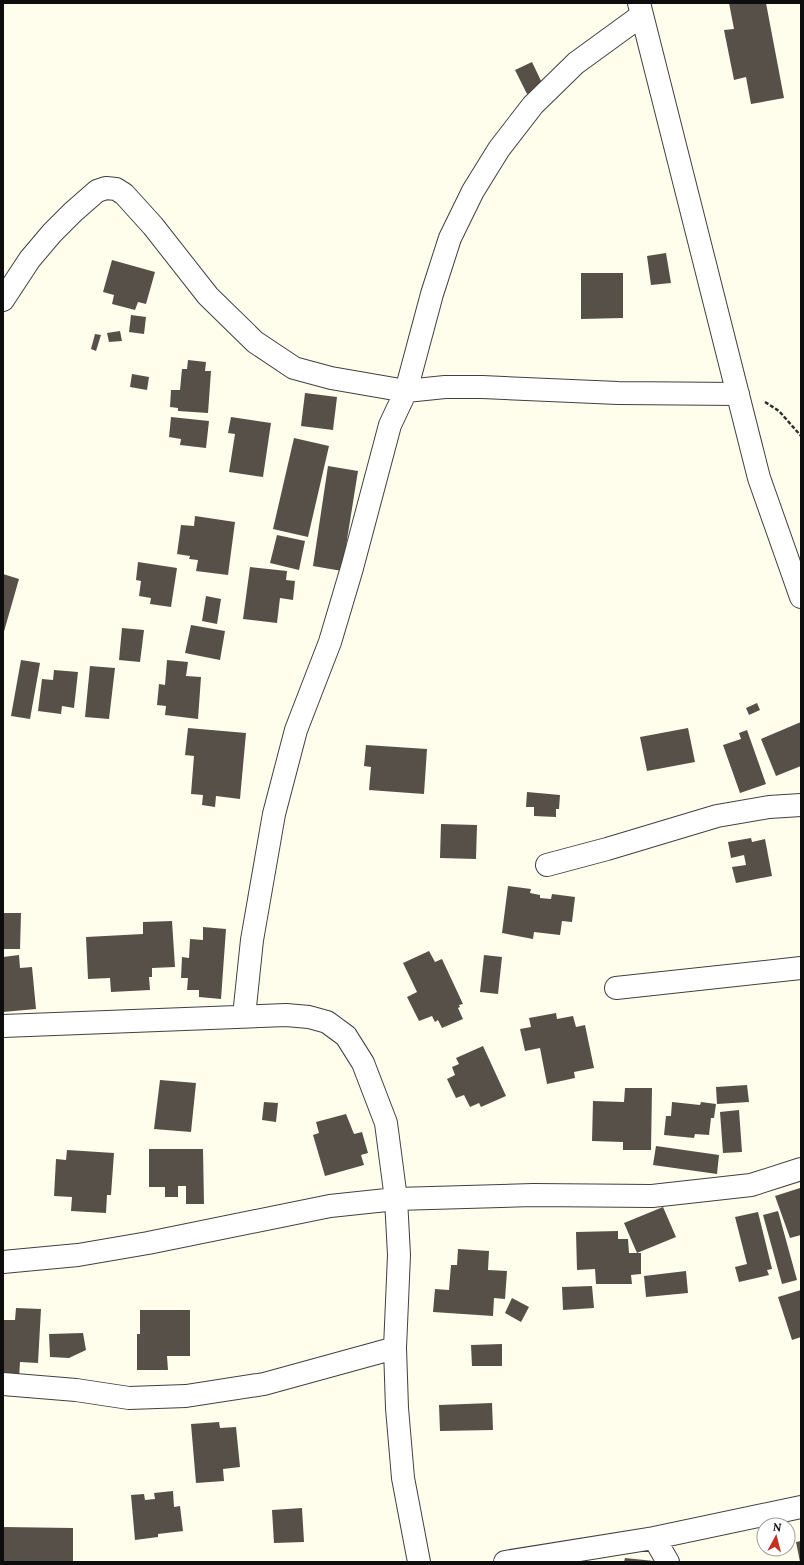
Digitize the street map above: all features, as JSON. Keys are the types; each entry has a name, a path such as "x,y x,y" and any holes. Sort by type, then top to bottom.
{"street":[{"path":"244,1016 252,940 274,814 296,730 330,642 352,568 390,425 406,391 432,294 450,238 473,191 496,155 533,105 576,63 641,9 759,478 801,597"},
{"path":"3,300 30,260 52,233 68,217 97,191 106,188 116,189 124,194 153,226 208,296 254,342 294,368 331,378 406,391 446,387 475,387 618,393 738,394"},
{"path":"547,865 607,849 717,816 769,807 801,805"},
{"path":"616,988 801,968"},
{"path":"3,1026 286,1015 327,1022 346,1036 363,1063 386,1122 396,1200 399,1255 395,1348 397,1408 403,1478 419,1562"},
{"path":"3,1262 78,1255 148,1243 330,1206 396,1200 533,1195 652,1196 751,1185 801,1169"},
{"path":"3,1384 76,1390 129,1398 186,1396 264,1384 395,1348"},
{"path":"505,1562 654,1538 801,1507"},
{"path":"654,1538 668,1562"}],"path":[{"path":"738,394 758,398 779,411 801,436"}],"building":[{"path":"729,3 766,3 784,98 751,104 746,77 734,80 724,30 734,29"},
{"path":"532,62 543,85 527,94 515,70"},
{"path":"666,253 671,283 651,285 647,256"},
{"path":"112,260 155,272 146,304 138,302 135,310 112,304 114,295 103,292"},
{"path":"581,273 623,273 623,318 581,319"},
{"path":"131,315 146,317 144,334 129,332"},
{"path":"120,331 122,341 109,342 107,333"},
{"path":"95,334 101,335 96,351 91,349"},
{"path":"188,360 206,362 205,371 211,371 208,413 178,411 178,408 170,407 171,390 180,390 182,369 187,369"},
{"path":"132,374 149,377 147,390 130,387"},
{"path":"305,393 337,397 333,430 301,426"},
{"path":"171,417 209,421 206,448 180,445 181,439 169,437"},
{"path":"231,417 271,423 263,477 229,472 235,434 228,433"},
{"path":"294,438 329,446 308,537 273,529"},
{"path":"328,466 358,471 342,571 313,566"},
{"path":"195,516 235,522 228,575 196,571 198,560 189,559 190,556 177,554 181,525 194,526"},
{"path":"277,535 305,541 299,570 270,563"},
{"path":"138,562 177,568 171,607 150,604 151,598 139,596 141,581 136,580"},
{"path":"250,567 287,571 286,580 295,581 293,600 280,598 277,623 243,619"},
{"path":"3,574 19,579 3,635"},
{"path":"206,596 221,599 217,624 202,621"},
{"path":"191,625 225,631 220,660 185,653"},
{"path":"122,628 144,630 140,662 119,660"},
{"path":"21,660 40,663 30,719 11,716"},
{"path":"167,660 188,662 186,676 201,677 198,719 165,715 166,706 157,705 159,684 165,685"},
{"path":"90,666 115,668 109,719 85,717"},
{"path":"54,670 78,672 74,708 62,706 61,714 38,711 42,679 53,680"},
{"path":"757,703 760,710 749,715 746,708"},
{"path":"801,722 801,766 776,776 761,739"},
{"path":"188,728 246,733 240,799 216,796 215,807 202,805 203,795 191,794 194,756 185,755"},
{"path":"688,728 695,762 647,771 640,737"},
{"path":"747,730 766,784 740,793 723,745 741,739 739,733"},
{"path":"366,745 427,749 424,794 369,790 371,767 364,766"},
{"path":"527,792 560,795 559,809 556,809 556,817 534,816 534,807 526,807"},
{"path":"441,824 477,825 476,859 440,858"},
{"path":"751,838 752,842 765,839 772,876 736,883 732,867 746,865 744,855 731,858 728,842"},
{"path":"508,886 531,889 530,893 540,895 540,898 551,899 552,894 575,897 572,922 562,921 560,935 534,932 533,939 502,933"},
{"path":"3,913 21,913 20,949 3,949"},
{"path":"172,921 175,967 152,968 152,977 149,977 150,990 111,992 110,978 88,979 86,937 143,934 143,922"},
{"path":"203,927 226,929 221,999 199,997 199,990 187,990 188,978 181,978 182,957 189,958 190,939 203,940"},
{"path":"429,951 435,962 442,959 463,1004 459,1005 460,1007 458,1008 463,1019 442,1028 438,1020 435,1022 432,1016 419,1021 407,997 417,992 403,963"},
{"path":"19,955 20,968 32,967 36,1009 3,1012 3,957"},
{"path":"484,955 502,957 498,994 480,992"},
{"path":"556,1013 557,1019 573,1016 576,1027 585,1025 594,1068 574,1072 575,1078 547,1084 540,1048 525,1051 520,1029 531,1027 529,1018"},
{"path":"483,1046 506,1096 481,1107 479,1103 470,1107 464,1095 456,1098 447,1079 455,1075 452,1067 459,1064 456,1058"},
{"path":"160,1080 196,1083 191,1132 154,1129"},
{"path":"747,1085 749,1102 717,1104 716,1087"},
{"path":"625,1088 652,1088 651,1150 623,1150 623,1142 592,1141 593,1101 624,1102"},
{"path":"264,1102 278,1103 276,1122 262,1120"},
{"path":"672,1102 700,1105 701,1102 716,1104 714,1118 711,1118 709,1135 695,1134 694,1138 664,1135 666,1116 671,1116"},
{"path":"739,1110 742,1152 723,1153 720,1112"},
{"path":"346,1114 354,1134 362,1132 368,1153 361,1155 364,1165 325,1176 313,1135 319,1133 316,1122"},
{"path":"656,1146 719,1155 717,1174 653,1165"},
{"path":"149,1149 203,1149 204,1204 186,1204 186,1186 178,1186 178,1197 165,1197 165,1187 149,1187"},
{"path":"67,1150 114,1153 111,1195 107,1195 106,1213 71,1211 72,1197 54,1196 56,1159 66,1160"},
{"path":"800,1188 801,1235 790,1238 775,1196"},
{"path":"663,1207 676,1237 637,1253 624,1223"},
{"path":"778,1211 797,1280 782,1284 763,1215"},
{"path":"758,1212 772,1269 767,1270 769,1275 739,1282 735,1267 747,1264 735,1217"},
{"path":"618,1231 618,1239 628,1239 629,1253 641,1253 641,1274 631,1275 632,1284 596,1284 595,1269 577,1270 576,1232"},
{"path":"458,1249 489,1251 488,1270 507,1271 505,1299 494,1298 493,1316 433,1312 435,1289 449,1290 451,1265 457,1265"},
{"path":"686,1271 688,1293 646,1297 644,1276"},
{"path":"592,1286 594,1308 563,1310 562,1287"},
{"path":"801,1290 801,1337 792,1340 778,1297"},
{"path":"512,1298 529,1307 521,1322 505,1313"},
{"path":"16,1308 41,1309 38,1363 20,1362 19,1379 3,1378 3,1320 15,1320"},
{"path":"140,1310 190,1310 190,1356 167,1356 168,1370 137,1370 137,1334 140,1334"},
{"path":"83,1333 86,1350 69,1358 50,1357 49,1334"},
{"path":"502,1344 502,1366 472,1366 471,1345"},
{"path":"492,1403 493,1430 440,1431 439,1405"},
{"path":"219,1422 220,1428 236,1427 240,1467 223,1469 224,1481 196,1483 191,1424"},
{"path":"173,1491 174,1507 180,1506 183,1531 158,1534 158,1537 135,1540 131,1495 144,1494 145,1500 155,1499 154,1493"},
{"path":"302,1508 304,1542 274,1543 272,1510"},
{"path":"3,1527 73,1528 73,1562 3,1562"},
{"path":"801,1541 801,1562 800,1562 796,1542"},
{"path":"625,1558 654,1561 654,1562 624,1562"}]}
